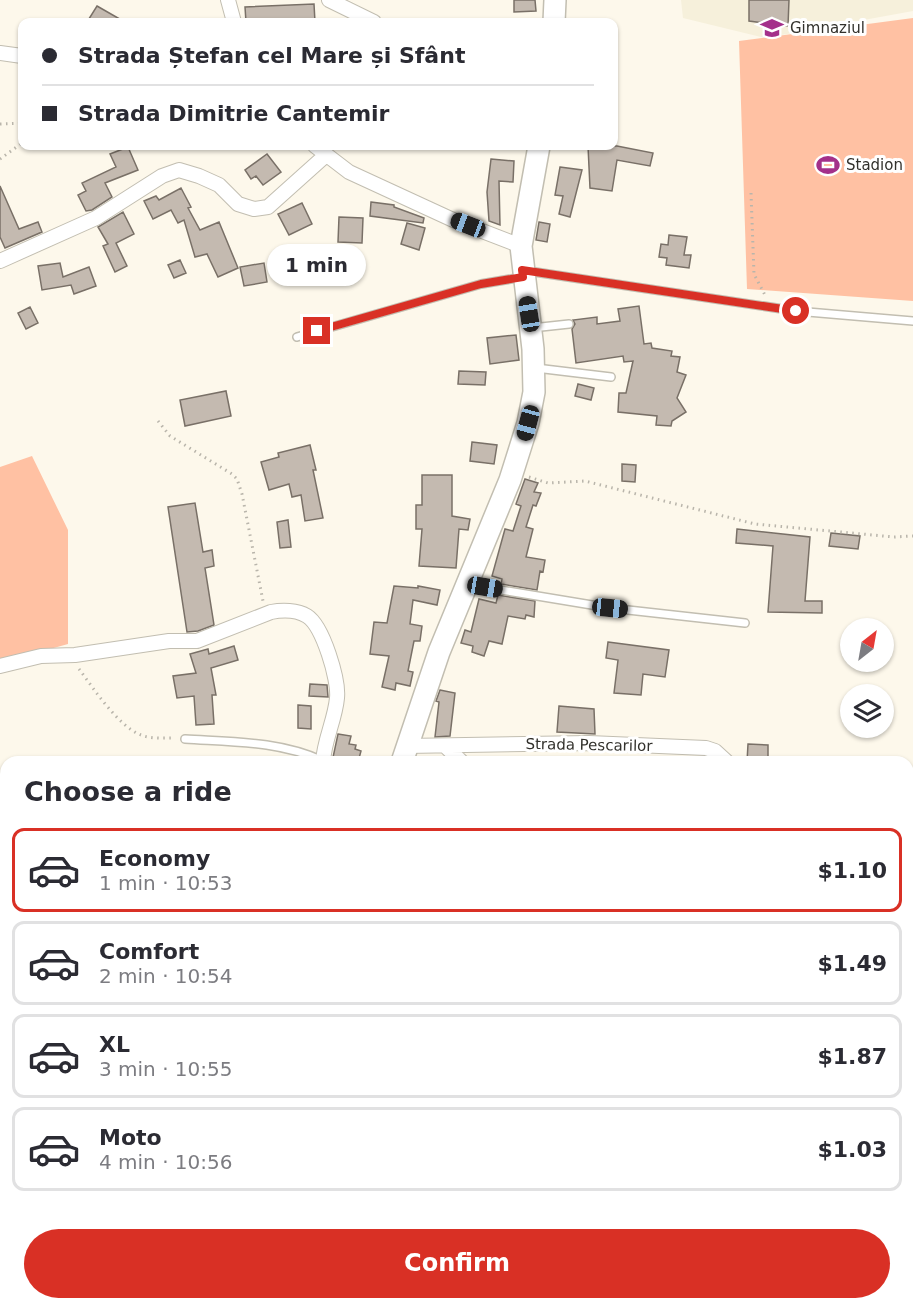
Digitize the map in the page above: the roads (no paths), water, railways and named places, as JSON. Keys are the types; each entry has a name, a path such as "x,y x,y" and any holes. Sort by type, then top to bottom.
{"main road":[{"path":"554,18 555,0"},
{"path":"404,754 439,652 513,472 528,423 534,392 534,368 521,246 538,150"}],"street":[{"path":"228,0 233,18"},
{"path":"329,0 366,18"},
{"path":"0,53 18,55"},
{"path":"0,261 96,218 162,176 179,170 219,185 238,204 254,209 268,207 320,150 349,172 451,219 521,246"},
{"path":"0,666 41,656 75,655 169,641 197,640 271,612 287,611 308,616 327,650 337,679 337,700 324,756"},
{"name":"Strada Pescarilor","path":"404,754 447,747 589,743 706,748 720,756"},
{"path":"447,747 456,756"}],"lane":[{"path":"297,337 523,274 833,316 913,321"},
{"path":"531,328 569,324"},
{"path":"534,368 611,377"},
{"path":"466,584 610,608 745,622"},
{"path":"185,739 283,746 312,756"}],"place":[{"name":"Gimnaziul","path":"772,28"},
{"name":"Stadion","path":"828,165"}]}
